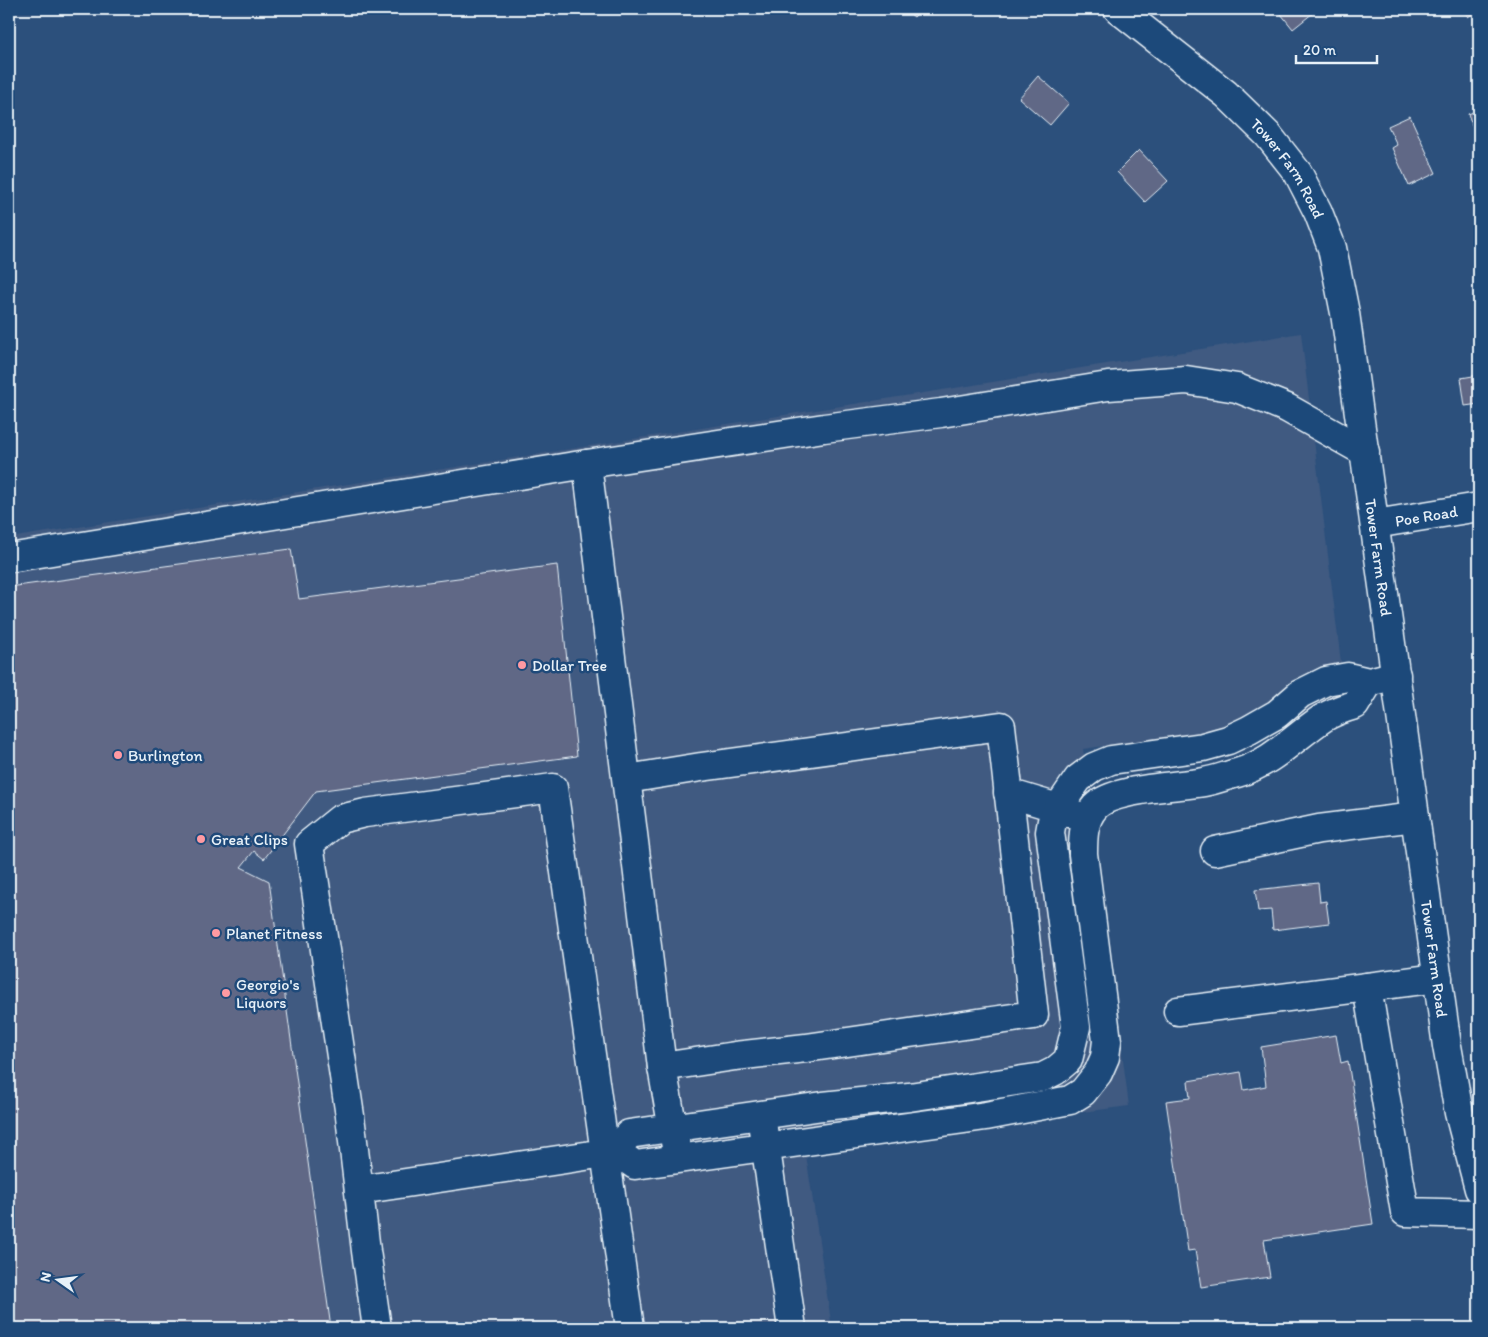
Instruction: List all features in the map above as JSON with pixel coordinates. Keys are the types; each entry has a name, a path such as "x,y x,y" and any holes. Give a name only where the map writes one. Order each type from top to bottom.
{"street":[{"name":"Tower Farm Road","path":"1120,9 1226,94 1268,135 1298,173 1318,212 1332,248 1346,313 1447,1046 1459,1113 1479,1189"},
{"path":"9,558 587,464 824,428 941,413 1108,386 1186,380 1237,388 1287,408 1365,452"},
{"path":"587,464 662,1067 678,1159"},
{"name":"Poe Road","path":"1375,524 1479,508"},
{"path":"359,1190 610,1152 629,1134 1043,1077 1055,1071 1068,1060 1076,1027 1050,832 1052,821 1058,808 1078,779 1094,767 1110,760 1203,747 1228,740 1277,714 1300,694 1326,681 1348,678 1369,682 1396,675"},
{"path":"610,1152 635,1165 986,1116 1070,1100 1084,1092 1098,1073 1105,1057 1107,1040 1083,854 1083,834 1087,820 1095,807 1126,792 1205,782 1241,772 1264,761 1324,718 1340,709 1355,705 1369,682"},
{"path":"627,779 1001,726 1034,1015 662,1067"},
{"path":"377,1328 349,1106 309,844 340,820 365,813 553,788 610,1152 630,1328"},
{"path":"1008,793 1058,808 1087,820"},
{"path":"1215,850 1297,835 1319,829 1415,817"},
{"path":"1178,1011 1438,978"},
{"path":"1367,987 1405,1212 1479,1214"},
{"path":"1068,1060 1092,1080"},
{"path":"760,1116 792,1328"}],"shaded area":[{"path":"1301,333 1347,712 1083,749 1129,1106 805,1148 832,1328 9,1328 9,538"}],"building":[{"path":"904,9 922,9 914,17"},
{"path":"1277,9 1318,9 1293,29"},
{"path":"1463,9 1479,9 1468,17"},
{"path":"1038,76 1069,103 1050,125 1019,98"},
{"path":"1479,110 1479,137 1477,138 1468,114"},
{"path":"1410,116 1436,173 1409,186 1392,148 1397,145 1388,126"},
{"path":"1139,150 1168,181 1145,202 1117,172"},
{"path":"1479,375 1479,404 1465,406 1461,378"},
{"path":"291,549 299,599 557,565 577,756 316,791 264,859 254,851 241,867 269,881 331,1328 9,1328 9,587"},
{"path":"1318,883 1320,902 1326,901 1329,923 1273,930 1271,910 1258,911 1255,890"},
{"path":"1336,1035 1341,1063 1348,1061 1373,1224 1264,1240 1270,1277 1201,1287 1195,1250 1188,1251 1166,1101 1190,1098 1188,1081 1241,1072 1244,1090 1266,1086 1261,1047"}],"place":[{"name":"Dollar Tree","path":"522,665"},
{"name":"Burlington","path":"118,755"},
{"name":"Great Clips","path":"201,839"},
{"name":"Planet Fitness","path":"216,933"},
{"name":"Georgio's Liquors","path":"226,993"}]}
